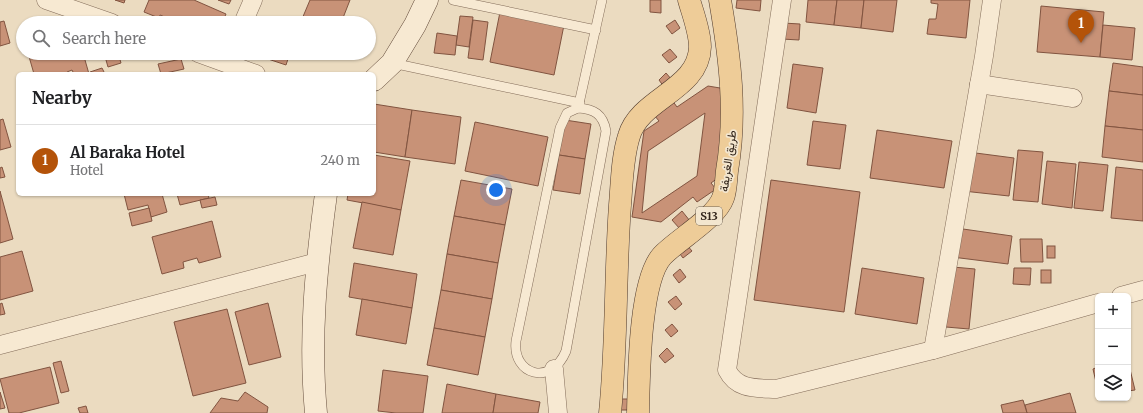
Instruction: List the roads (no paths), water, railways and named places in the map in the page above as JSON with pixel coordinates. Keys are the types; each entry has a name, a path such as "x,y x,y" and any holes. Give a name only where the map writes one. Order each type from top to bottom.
{"main road":[{"path":"610,413 617,292 618,237 626,144 631,127 642,113 678,86 692,70 698,59 700,46 689,0"},
{"name":"طريق الغريفة","path":"638,413 644,306 652,272 661,258 712,213 723,199 733,127 728,49 720,0"}],"street":[{"path":"46,0 92,16"},
{"path":"246,16 252,0"},
{"path":"376,78 392,63 415,26 427,0"},
{"path":"782,0 727,370 738,384 751,388 776,389 933,350 1095,303"},
{"path":"933,350 992,0"},
{"path":"233,60 253,72"},
{"path":"978,84 1073,98"},
{"path":"316,413 312,330 317,262 326,196"},
{"path":"0,345 317,262"},
{"path":"1131,293 1143,290"},
{"path":"554,369 558,413"}],"lane":[{"path":"453,0 596,30"},
{"path":"392,63 579,106 600,114 604,119 606,130 566,351 563,359 554,369 538,373 525,368 520,362 515,348 560,128 566,114 579,106 602,0"}],"place":[{"name":"Al Baraka Hotel","path":"1081,43"}]}
